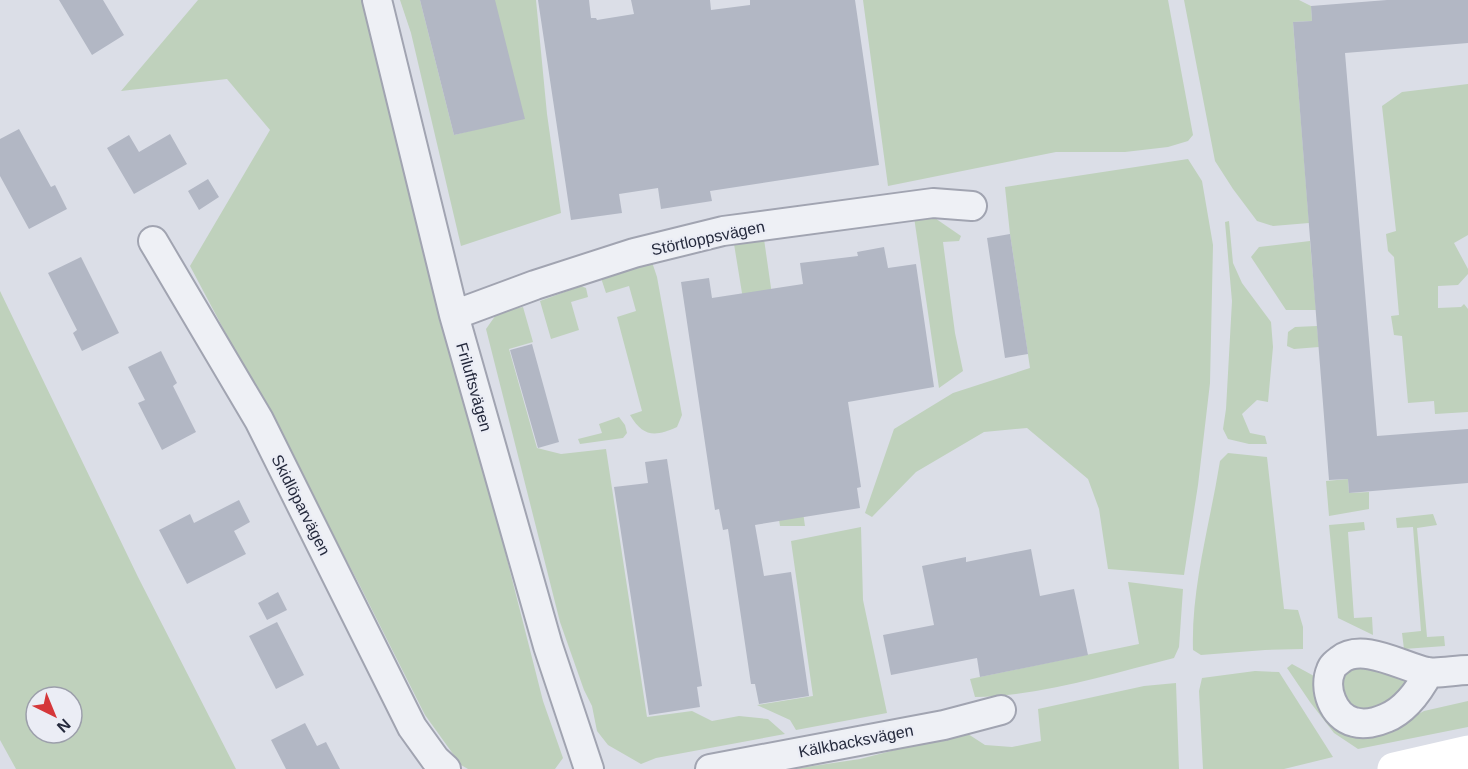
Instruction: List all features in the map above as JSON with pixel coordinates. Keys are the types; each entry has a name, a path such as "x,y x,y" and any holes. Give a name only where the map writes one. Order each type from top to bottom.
{"main road":[{"path":"1394,769 1468,752"}],"street":[{"name":"Friluftsvägen","path":"377,0 454,315 548,646 589,769"},
{"name":"Störtloppsvägen","path":"454,315 535,285 634,254 723,231 933,203 972,207"},
{"name":"Skidlöparvägen","path":"153,241 259,420 412,727 435,759 446,769"},
{"path":"1429,672 1468,669"},
{"name":"Kälkbacksvägen","path":"710,769 944,725 1001,710"}],"green space":[{"path":"198,0 365,0 543,701 563,758 555,769 468,769 461,765 425,715 358,582 190,266 270,130 227,79 121,91"},
{"path":"400,0 420,0 454,135 477,129 495,0 536,0 547,114 561,213 461,246 411,33"},
{"path":"863,0 1168,0 1193,135 1188,141 1168,147 1125,152 1056,152 888,186"},
{"path":"1184,0 1299,0 1311,6 1312,21 1293,22 1309,223 1273,226 1257,221 1215,161"},
{"path":"1468,84 1468,235 1454,243 1468,269 1468,274 1458,285 1438,286 1438,308 1461,307 1464,304 1468,309 1468,412 1435,414 1434,401 1408,403 1402,336 1394,335 1391,316 1399,315 1394,257 1388,251 1386,234 1396,231 1382,106 1402,92"},
{"path":"1188,159 1202,181 1213,245 1210,383 1184,575 1108,569 1099,509 1088,479 1027,428 984,432 916,472 872,517 865,513 894,429 953,393 1030,368 1005,187"},
{"path":"929,214 961,236 959,241 943,242 955,333 963,371 939,388 914,217"},
{"path":"1229,221 1233,263 1242,283 1271,322 1273,347 1268,402 1257,400 1242,414 1250,433 1265,436 1267,444 1249,444 1228,439 1223,429 1232,301 1225,222"},
{"path":"764,239 805,526 780,526 734,244"},
{"path":"1310,241 1316,310 1286,310 1251,257 1259,247"},
{"path":"652,262 657,277 682,415 677,427 656,433 640,428 630,415 642,411 617,317 636,311 629,286 606,293 601,278"},
{"path":"581,286 586,288 588,297 571,302 579,330 551,339 540,301"},
{"path":"0,291 138,577 236,769 16,769 0,740"},
{"path":"523,307 533,342 509,349 537,448 561,454 606,449 647,717 692,711 712,721 739,716 768,719 785,734 656,758 641,764 608,745 597,731 592,706 560,622 486,329 498,312"},
{"path":"1317,326 1319,347 1294,349 1287,346 1288,332 1295,327"},
{"path":"619,417 627,433 623,438 580,444 578,439 602,433 599,424"},
{"path":"1228,453 1267,457 1284,609 1298,610 1303,627 1303,649 1201,655 1193,650 1195,603 1202,556 1220,461"},
{"path":"1348,479 1349,493 1369,492 1369,509 1329,516 1326,481"},
{"path":"1433,514 1437,525 1417,528 1427,637 1444,636 1445,646 1404,649 1402,633 1421,631 1413,527 1397,528 1396,518"},
{"path":"1364,522 1365,530 1348,532 1354,618 1372,617 1373,635 1338,618 1329,525"},
{"path":"861,527 863,600 887,713 796,730 790,720 757,705 813,696 791,541"},
{"path":"1128,582 1183,589 1179,647 1174,658 1025,693 975,697 970,679 1139,644"},
{"path":"1364,661 1405,680 1407,687 1376,709 1362,712 1353,710 1344,702 1340,676"},
{"path":"1292,664 1314,676 1322,700 1394,727 1424,711 1468,701 1468,727 1358,749 1334,733 1287,668"},
{"path":"1255,671 1279,672 1333,757 1284,769 1203,769 1199,691 1202,678"},
{"path":"1176,683 1179,769 793,769 860,759 965,732 985,745 1012,747 1041,741 1038,709 1144,686"}],"building":[{"path":"59,0 103,0 124,35 92,55"},
{"path":"420,0 495,0 525,119 454,135"},
{"path":"538,0 589,0 591,18 597,20 634,14 631,0 710,0 711,10 750,5 750,0 855,0 879,165 710,191 712,201 661,209 658,188 619,194 622,213 571,220"},
{"path":"1387,0 1468,0 1468,43 1345,53 1377,436 1468,429 1468,483 1349,493 1348,479 1329,480 1293,22 1312,21 1311,6"},
{"path":"19,129 51,187 55,185 67,209 29,229 0,176 0,139"},
{"path":"170,134 187,164 134,194 107,148 129,135 139,152"},
{"path":"208,179 219,197 199,210 188,191"},
{"path":"1010,234 1028,354 1005,358 987,238"},
{"path":"884,247 888,268 916,264 934,387 848,402 861,487 857,488 860,508 755,525 764,576 791,572 809,696 759,704 755,684 751,684 728,529 723,530 719,509 715,510 681,282 709,278 712,298 803,284 800,263 858,256 857,252"},
{"path":"81,257 119,333 82,351 73,333 77,330 48,273"},
{"path":"532,344 559,442 538,448 510,350"},
{"path":"161,351 177,383 173,386 196,432 162,450 138,403 145,400 128,367"},
{"path":"667,459 702,686 697,687 700,707 649,715 614,487 648,483 645,462"},
{"path":"239,500 250,522 234,531 246,554 187,584 159,530 190,514 194,523"},
{"path":"1031,549 1040,596 1074,589 1088,655 980,677 977,658 891,675 883,635 934,625 922,566 966,557 966,562"},
{"path":"278,592 287,610 267,620 258,603"},
{"path":"277,622 304,675 276,689 249,636"},
{"path":"305,723 317,746 326,742 340,769 286,769 271,740"}]}
